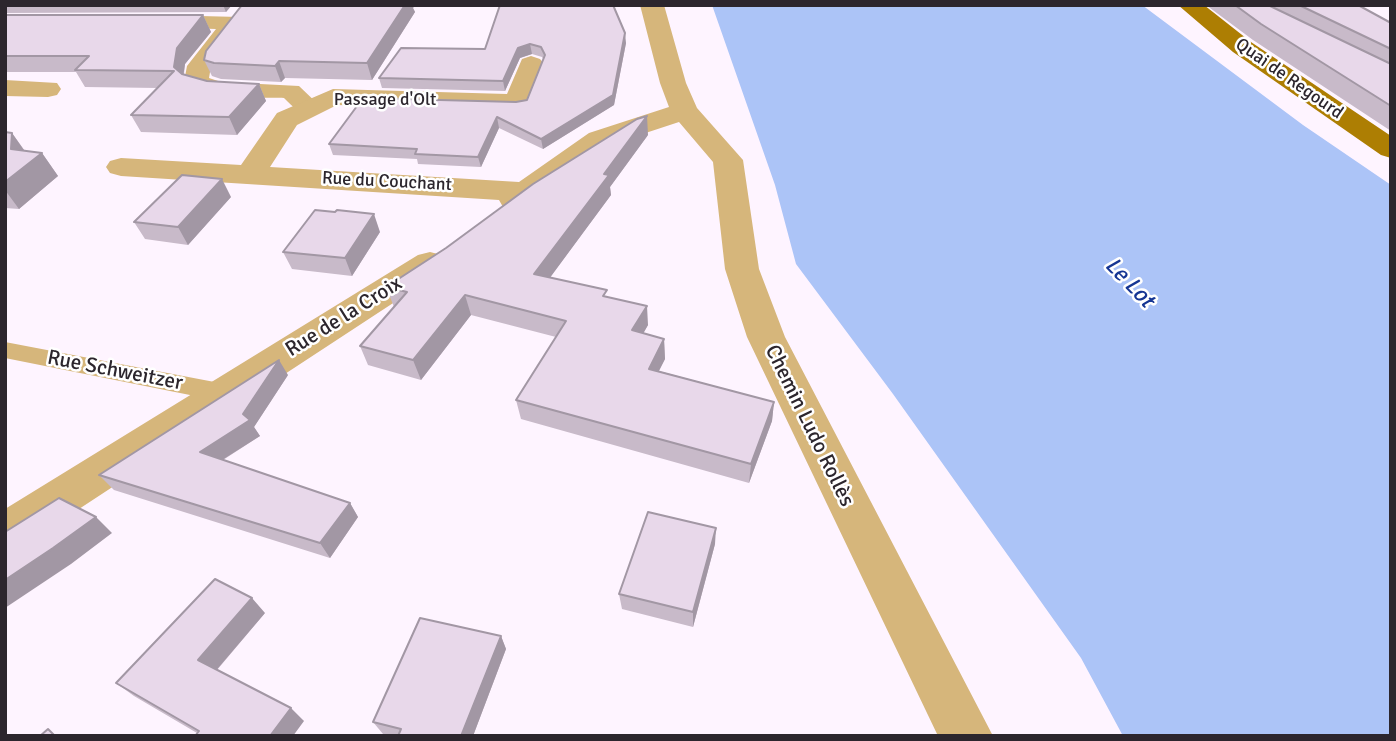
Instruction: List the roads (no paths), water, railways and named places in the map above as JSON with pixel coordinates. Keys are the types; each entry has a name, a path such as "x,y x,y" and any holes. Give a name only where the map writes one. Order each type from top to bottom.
{"main road":[{"name":"Quai de Regourd","path":"1189,5 1242,47 1391,149"}],"street":[{"path":"652,5 673,83 684,111"},
{"path":"139,21 239,14"},
{"name":"Passage d'Olt","path":"239,14 198,66 196,82 219,89 290,91 309,108 333,97 518,102 531,64"},
{"path":"5,88 48,89"},
{"path":"250,174 287,119 309,108"},
{"name":"Rue de la Croix","path":"5,533 471,233 599,139 684,111"},
{"name":"Chemin Ludo Rollès","path":"684,111 728,160 743,269 766,337 850,511 966,736"},
{"name":"Rue du Couchant","path":"121,167 525,192"}],"lane":[{"name":"Rue Schweitzer","path":"5,350 225,393"}],"water":[{"name":"Le Lot","path":"712,5 1142,5 1303,125 1391,185 1391,736 1123,736 1081,658 893,394 796,264 775,185"}]}
